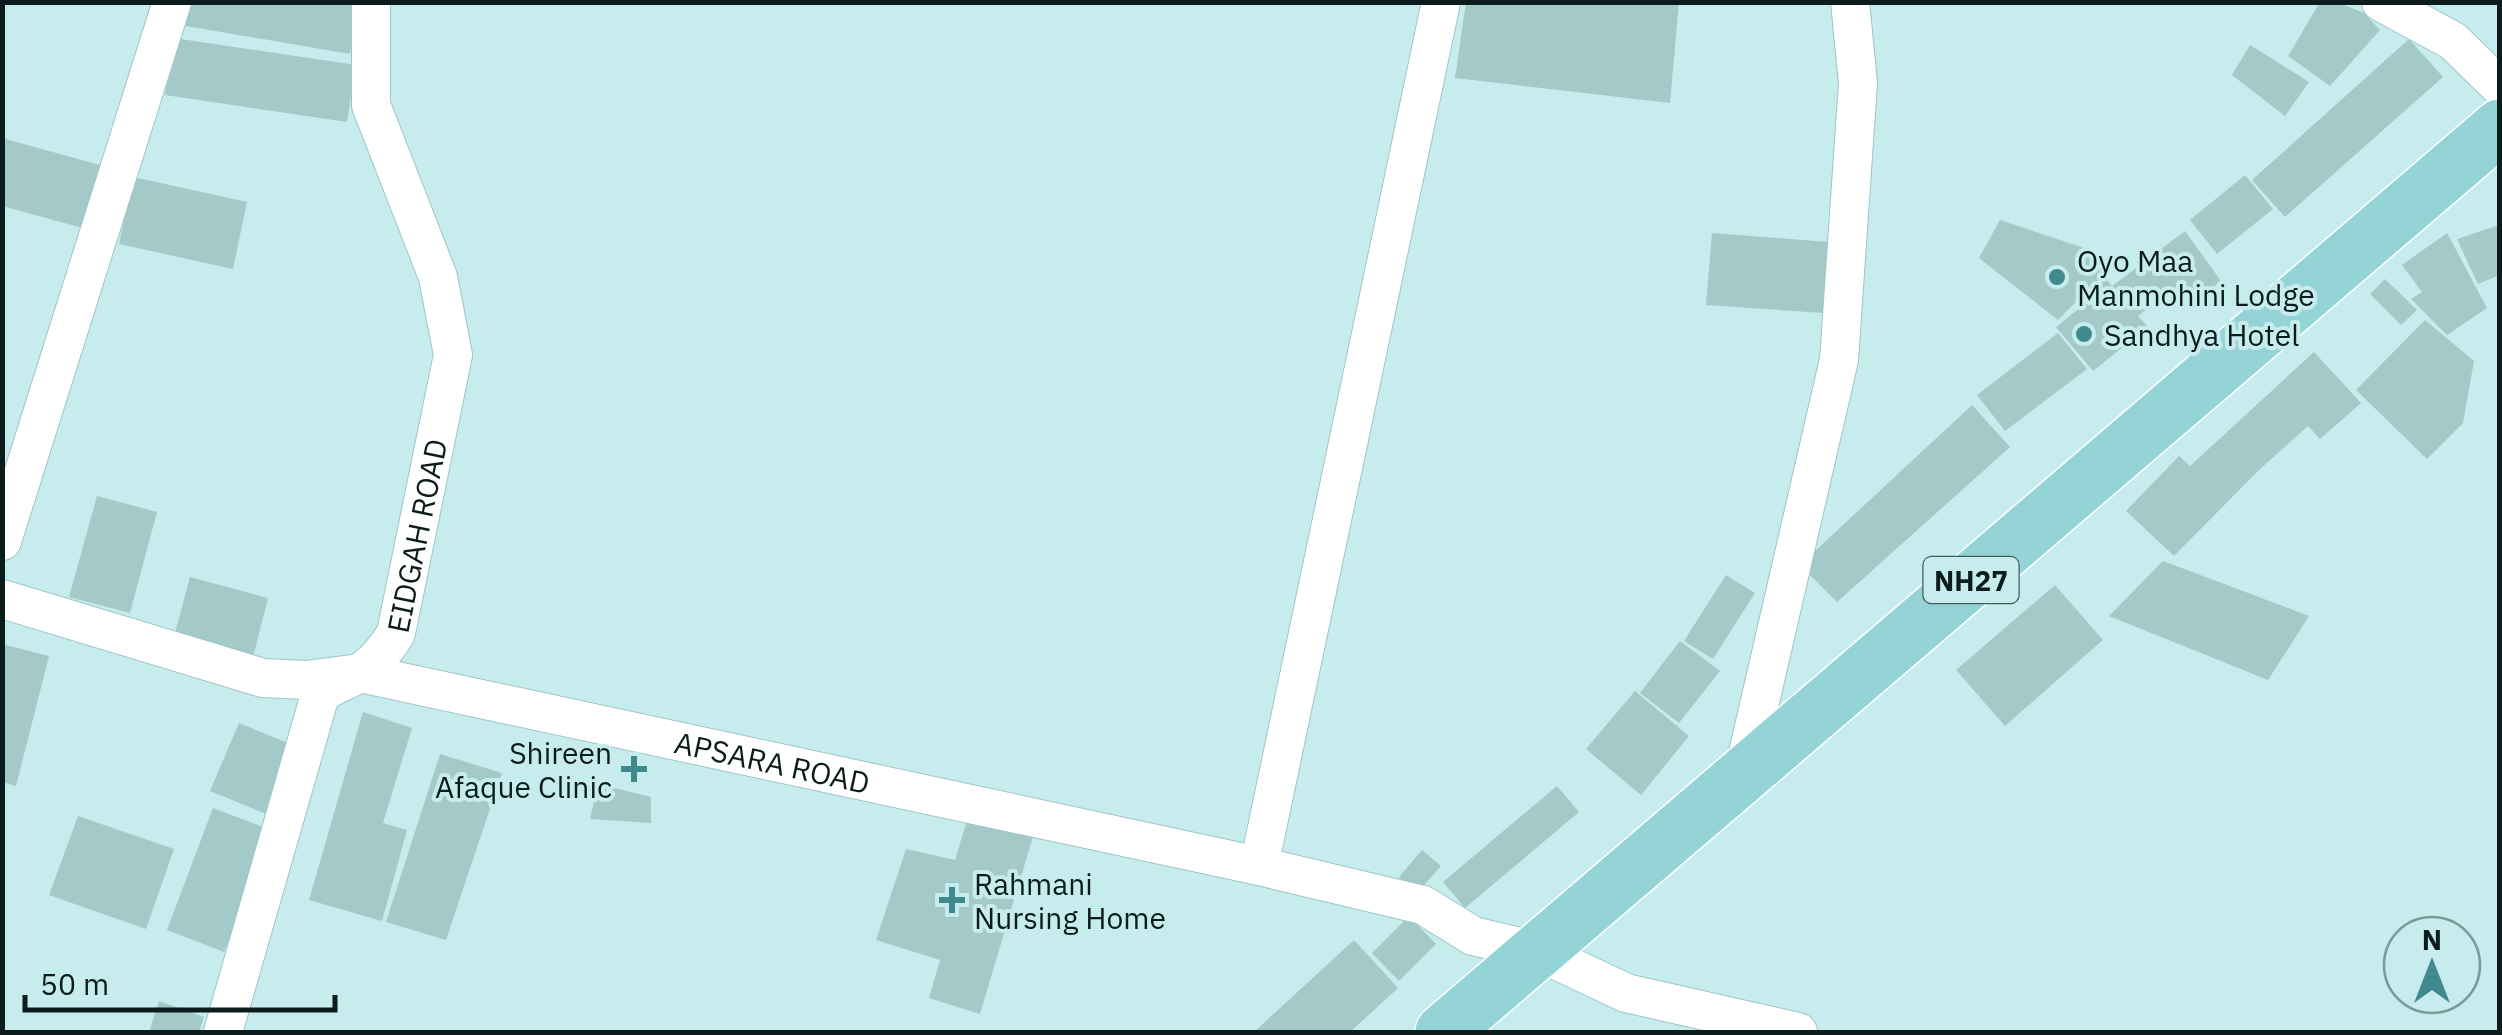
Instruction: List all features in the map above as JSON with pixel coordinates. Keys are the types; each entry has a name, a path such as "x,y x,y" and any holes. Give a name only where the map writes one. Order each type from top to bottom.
{"main road":[{"name":"NH27","path":"1443,1032 2500,128"}],"street":[{"path":"2,541 172,2"},
{"name":"EIDGAH ROAD","path":"223,1032 320,696 360,673 396,633 454,354 438,276 372,105 372,2"},
{"path":"1259,866 1441,2"},
{"path":"1743,775 1839,360 1858,83 1850,2"},
{"path":"2380,2 2453,41 2500,88"},
{"name":"APSARA ROAD","path":"2,599 264,678 306,680 360,673 1424,905 1473,936 1537,951 1626,993 1798,1032"}],"building":[{"path":"184,2 358,2 350,54 180,25"},
{"path":"1466,2 1679,2 1670,103 1455,78"},
{"path":"2320,2 2337,2 2364,13 2380,30 2330,86 2288,56"},
{"path":"174,38 356,65 347,122 165,95"},
{"path":"2409,39 2443,77 2285,217 2252,180"},
{"path":"2250,45 2309,82 2285,116 2232,75"},
{"path":"2,138 107,167 90,230 2,206"},
{"path":"2245,175 2273,209 2217,254 2190,220"},
{"path":"133,177 247,202 233,269 119,244"},
{"path":"2000,220 2099,253 2111,267 2103,276 2112,286 2185,231 2221,281 2195,301 2183,282 2138,316 2148,327 2093,371 2056,327 2082,306 2077,301 2058,320 1979,258"},
{"path":"2499,225 2500,275 2478,284 2457,239"},
{"path":"1712,233 1828,242 1823,313 1706,305"},
{"path":"2447,233 2487,308 2447,335 2411,299 2422,292 2402,265"},
{"path":"2385,279 2417,310 2401,325 2370,294"},
{"path":"2425,320 2474,361 2463,423 2427,459 2356,390"},
{"path":"2058,333 2087,369 2005,431 1977,395"},
{"path":"2314,352 2361,403 2320,439 2308,426 2174,556 2126,511 2179,456 2190,466"},
{"path":"1972,405 2010,447 1837,602 1800,565"},
{"path":"97,496 157,512 130,613 69,597"},
{"path":"2163,561 2309,616 2268,680 2109,616"},
{"path":"1726,575 1755,593 1713,659 1684,641"},
{"path":"190,577 268,598 251,665 172,644"},
{"path":"2055,585 2103,640 2005,726 1956,670"},
{"path":"1680,641 1720,671 1679,723 1640,693"},
{"path":"2,644 49,656 16,786 2,782"},
{"path":"1635,691 1689,736 1641,795 1586,749"},
{"path":"363,712 412,728 383,823 407,830 382,921 309,900"},
{"path":"239,723 300,748 271,816 210,791"},
{"path":"440,754 502,773 446,940 386,922"},
{"path":"598,784 651,797 651,823 590,819"},
{"path":"1557,786 1579,812 1465,908 1443,882"},
{"path":"213,808 271,830 224,952 167,930"},
{"name":"Rahmani Nursing Home","path":"970,810 1035,830 980,1014 929,998 940,960 876,940 906,849 955,860"},
{"path":"78,816 174,849 146,929 49,895"},
{"path":"1422,850 1441,866 1418,892 1399,877"},
{"path":"1409,916 1436,944 1399,981 1372,953"},
{"path":"1354,940 1398,988 1350,1032 1254,1032"},
{"path":"159,1001 204,1017 199,1032 149,1032"}],"place":[{"name":"Oyo Maa Manmohini Lodge","path":"2057,277"},
{"name":"Sandhya Hotel","path":"2084,334"},
{"name":"Shireen Afaque Clinic","path":"634,769"},
{"name":"Rahmani Nursing Home","path":"952,900"}]}
